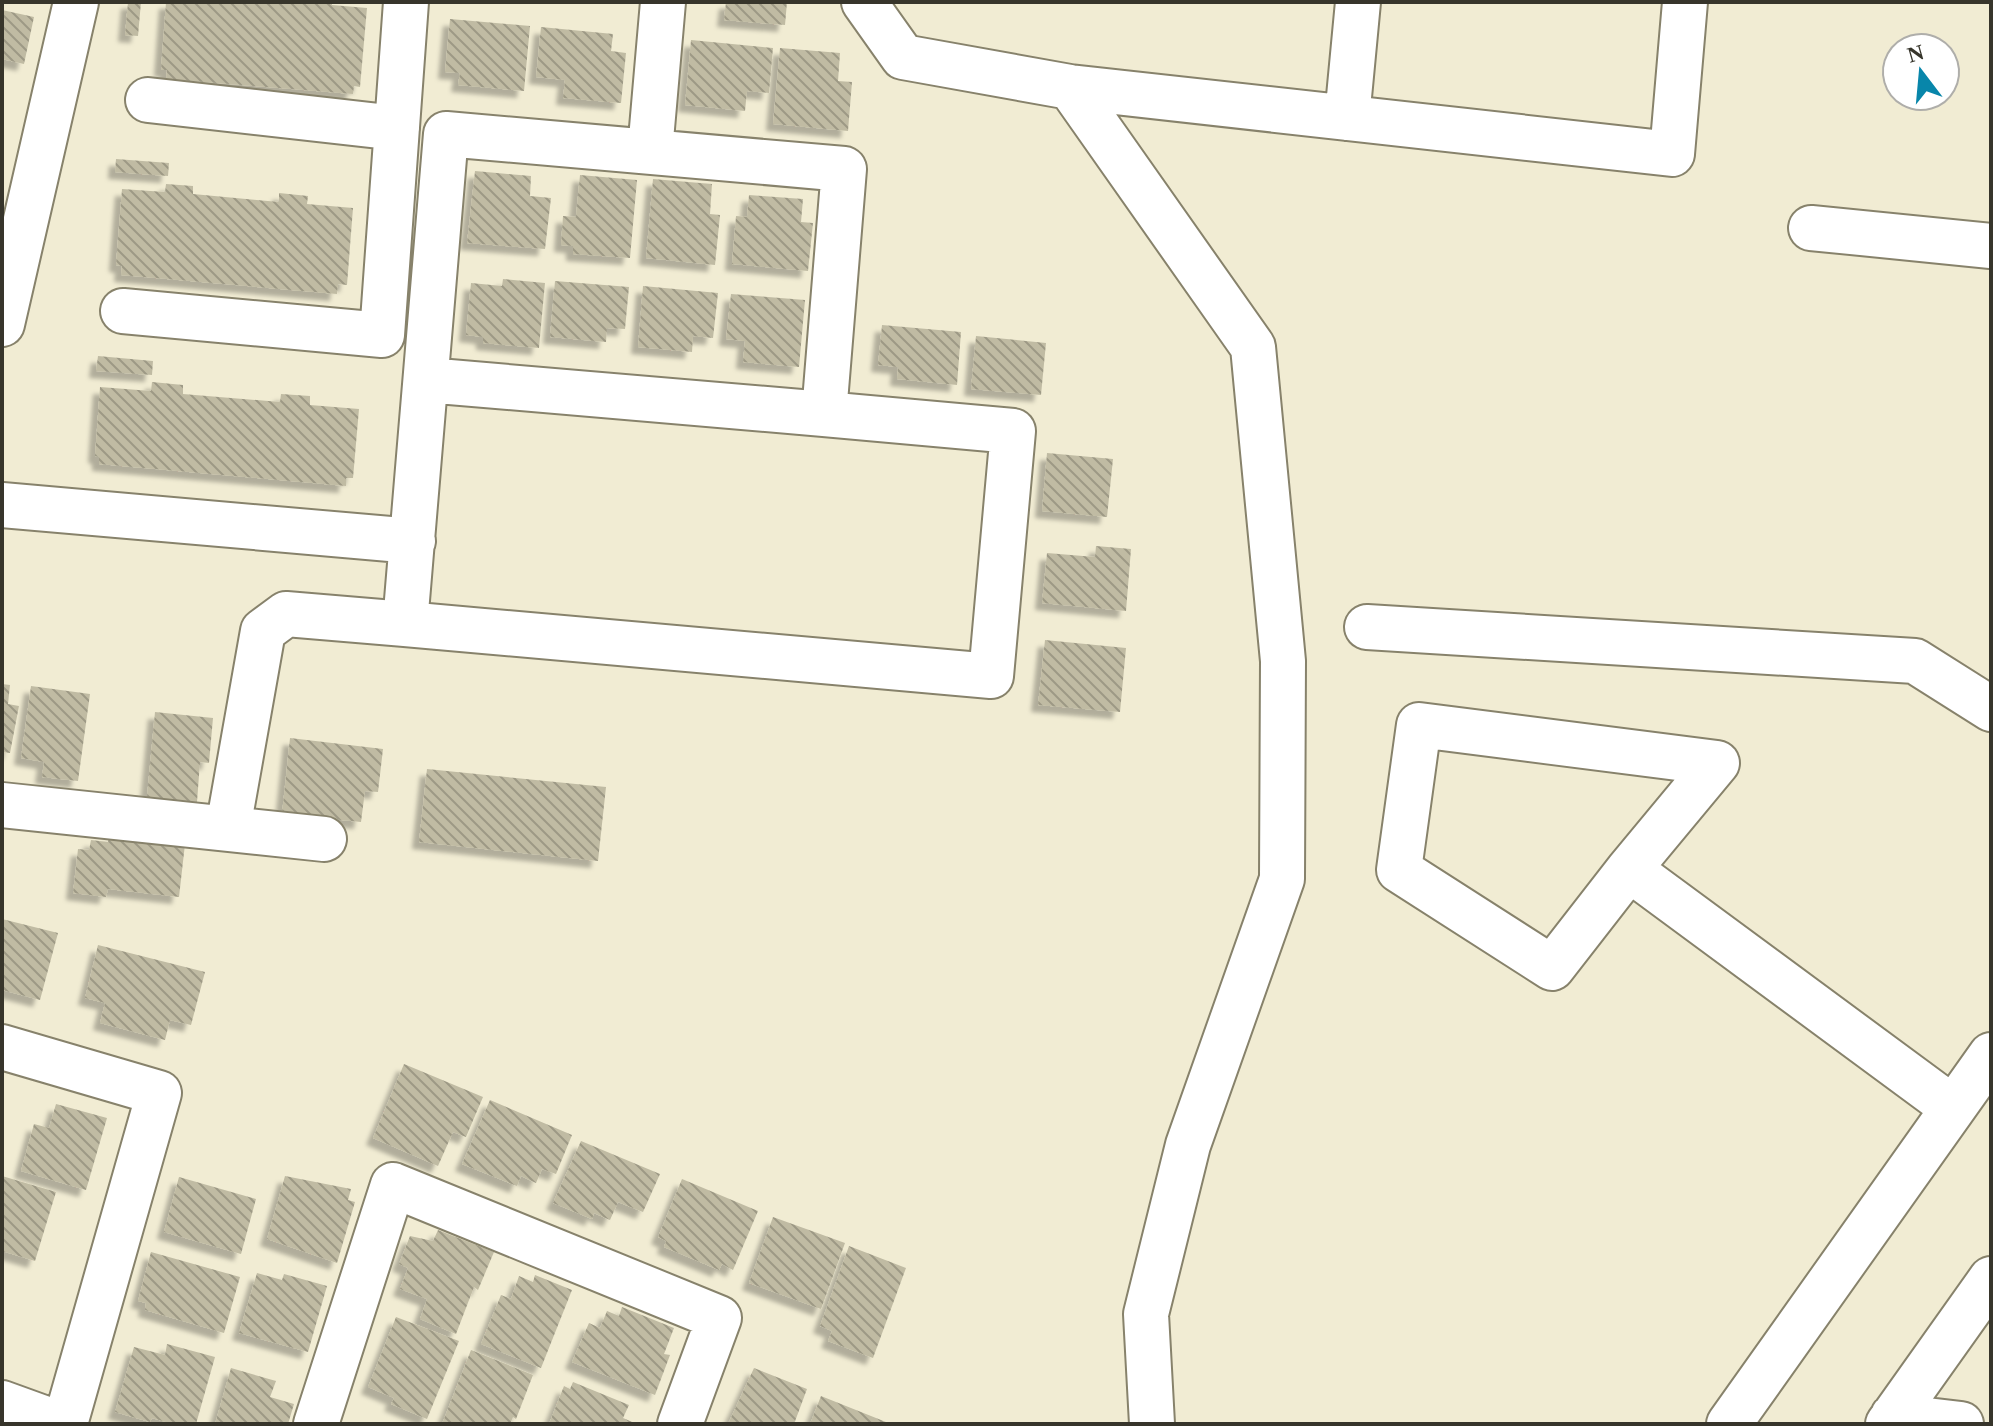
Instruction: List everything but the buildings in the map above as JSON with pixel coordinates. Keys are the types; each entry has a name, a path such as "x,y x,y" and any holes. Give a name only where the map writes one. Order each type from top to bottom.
{"street":[{"path":"2,324 76,2"},
{"path":"123,311 382,335 406,2"},
{"path":"650,151 663,2"},
{"path":"864,2 903,57 1070,87 1672,154 1685,2"},
{"path":"1347,118 1358,2"},
{"path":"1070,87 1253,347 1283,661 1282,879 1188,1145 1146,1314 1152,1424"},
{"path":"148,100 397,128"},
{"path":"405,624 446,134 844,169 824,414"},
{"path":"1811,228 1991,246"},
{"path":"228,828 263,631 286,614 991,676 1013,431 426,380"},
{"path":"2,505 413,541"},
{"path":"1367,627 1915,661 1991,709"},
{"path":"1419,725 1717,763 1629,869 1552,968 1399,870 1419,725"},
{"path":"2,805 324,839"},
{"path":"1629,869 1953,1108"},
{"path":"2,1047 159,1093 57,1423 2,1403"},
{"path":"1729,1424 1991,1055"},
{"path":"316,1424 393,1185 719,1318 680,1424"},
{"path":"1890,1420 1991,1279"},
{"path":"1890,1420 1961,1424"}]}
